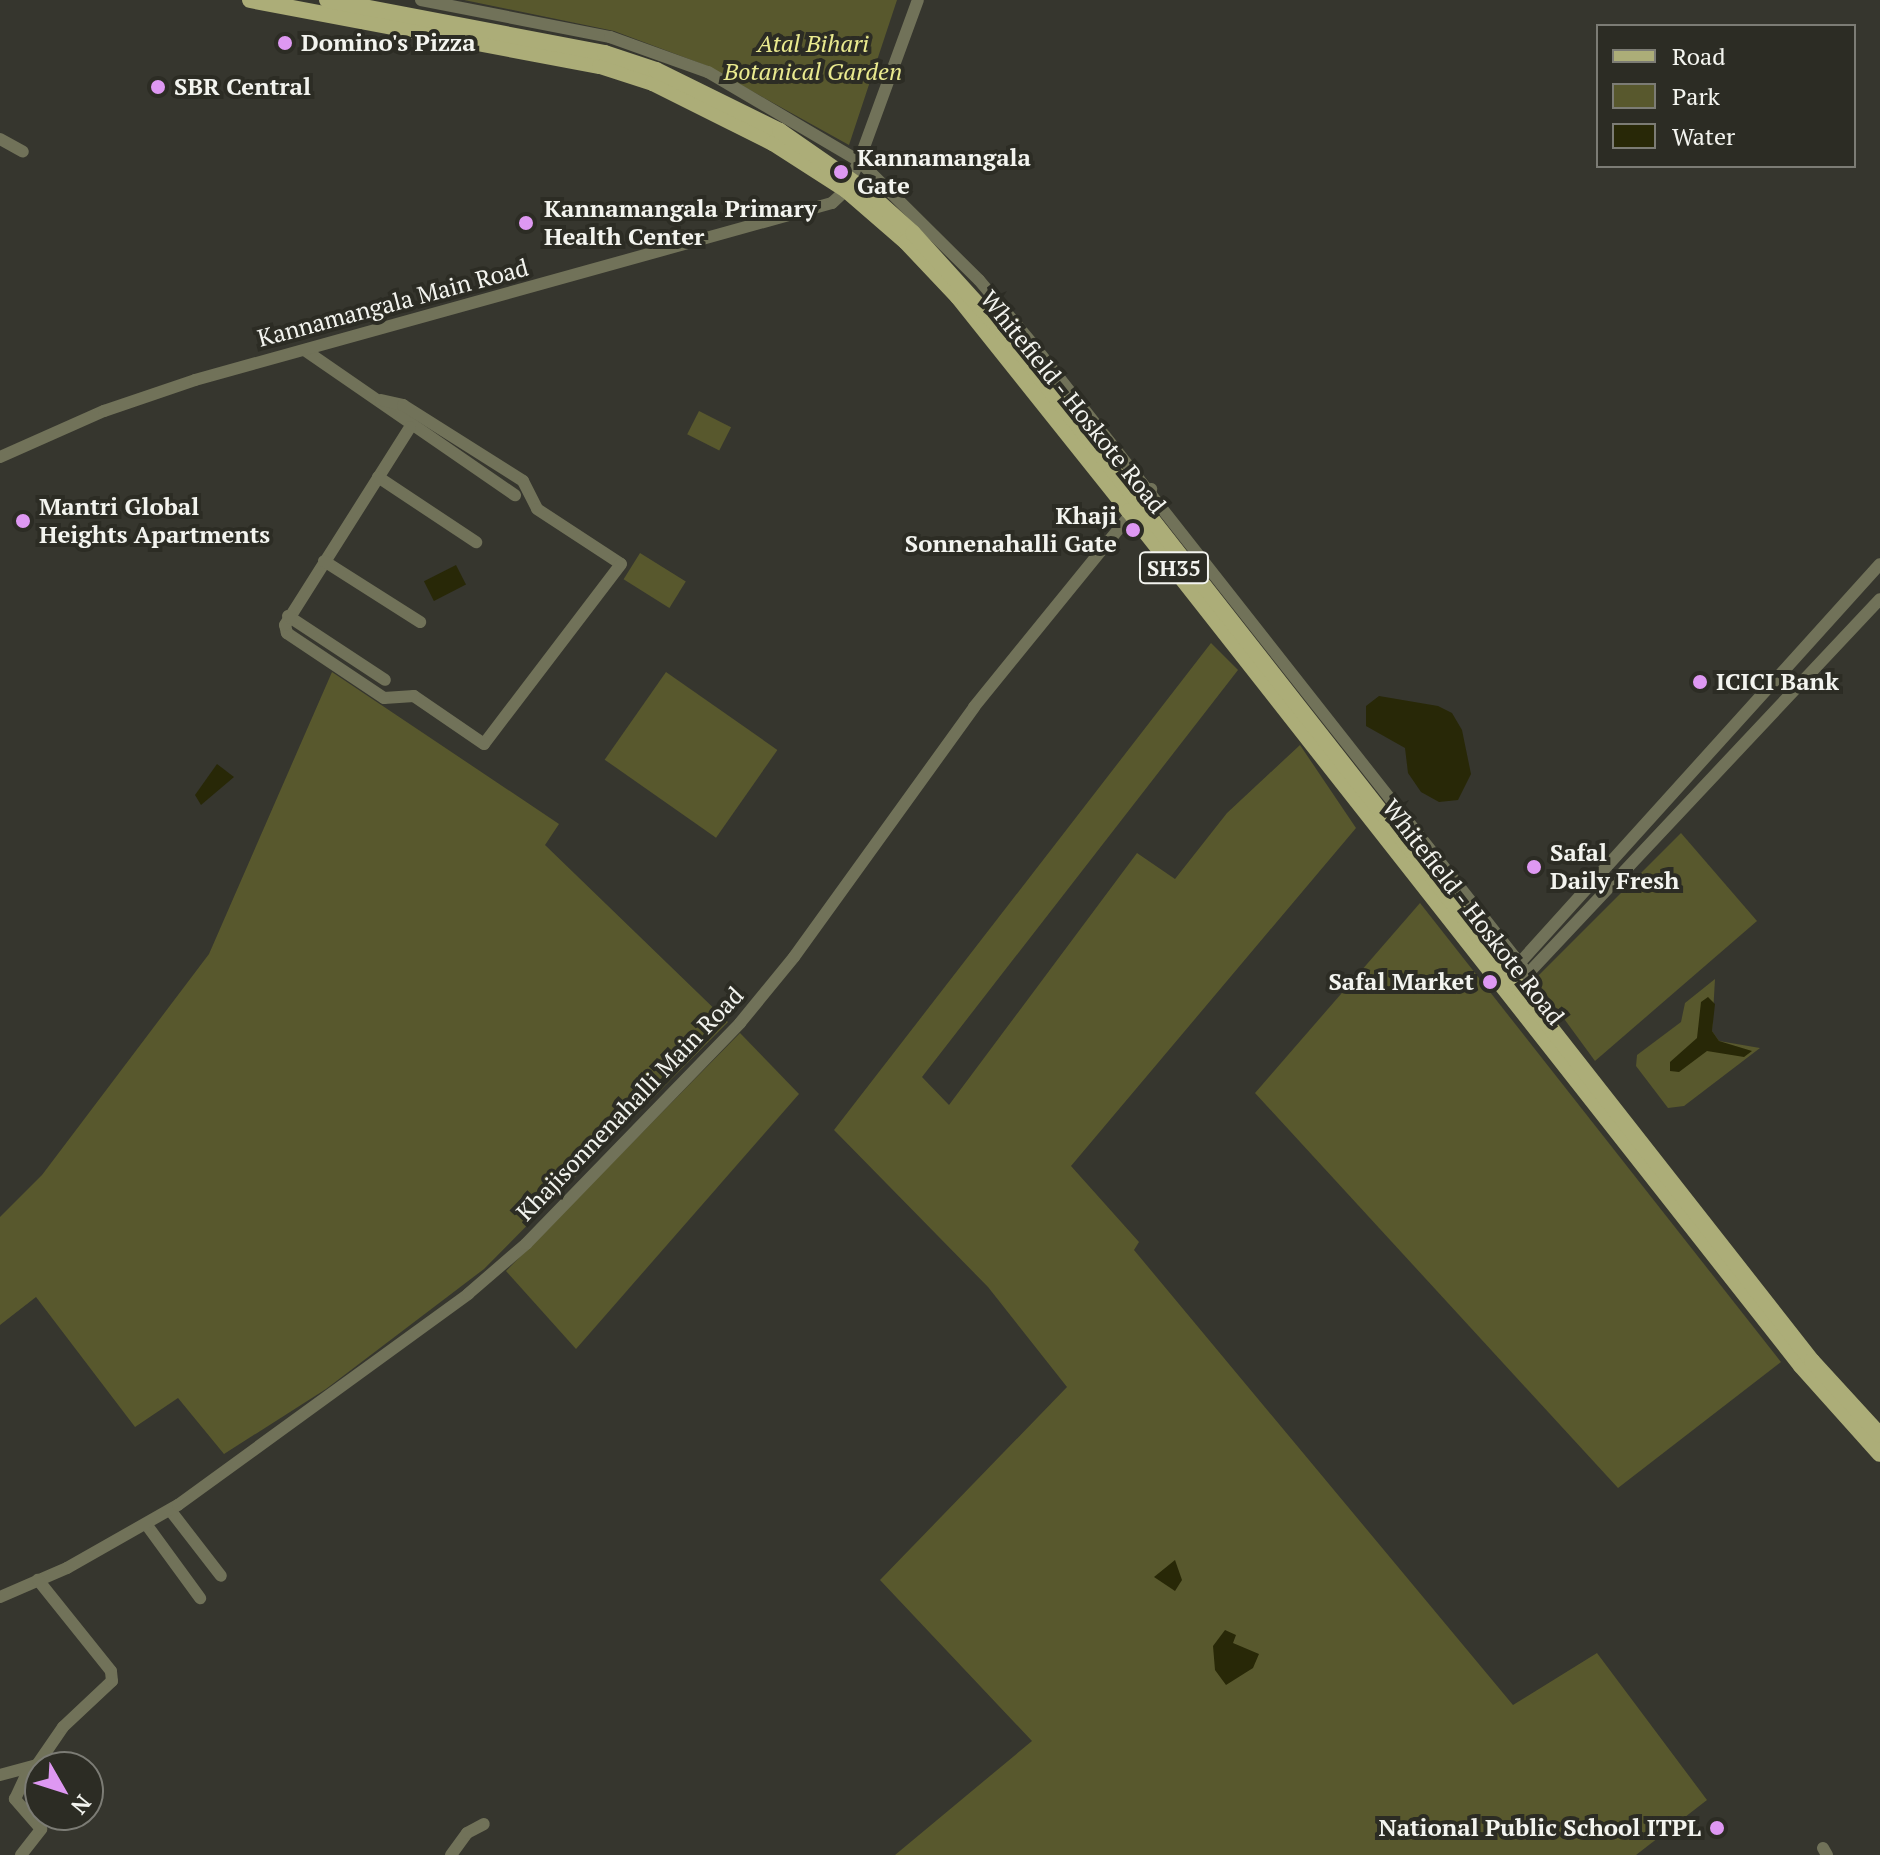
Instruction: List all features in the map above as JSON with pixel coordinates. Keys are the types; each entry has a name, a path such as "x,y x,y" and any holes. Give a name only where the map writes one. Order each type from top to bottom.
{"main road":[{"name":"Whitefield - Hoskote Road","path":"250,0 600,66 736,121 848,185"},
{"name":"Whitefield - Hoskote Road","path":"327,0 605,53 656,70 742,108 848,185 958,297 1134,506 1514,978 1812,1361 1880,1435"},
{"name":"Whitefield - Hoskote Road","path":"1514,978 1740,1290 1880,1454"}],"street":[{"path":"421,0 610,37 708,72 859,161 979,280 1151,489 1514,978"},
{"path":"848,185 918,0"},
{"path":"0,139 23,152"},
{"name":"Kannamangala Main Road","path":"0,457 104,411 306,351 800,214 832,203 848,185"},
{"path":"306,351 381,400 410,427 515,495"},
{"path":"381,400 403,405 523,481 537,509 621,564 484,744 414,696 384,698 287,633 288,616 410,427"},
{"path":"378,477 476,542"},
{"name":"Khajisonnenahalli Main Road","path":"0,1597 170,1510 468,1294 526,1244 656,1112 794,957 974,707 1134,506 1151,489"},
{"path":"324,561 420,622"},
{"path":"1514,978 1576,901 1880,564"},
{"path":"1514,978 1587,911 1880,599"},
{"path":"288,616 385,680"},
{"path":"1576,901 1587,911"},
{"path":"170,1510 221,1576"},
{"path":"146,1524 200,1598"},
{"path":"38,1580 113,1676 45,1751"},
{"path":"0,1775 24,1770"},
{"path":"24,1780 15,1799 24,1809"},
{"path":"451,1855 467,1833 484,1824"},
{"path":"21,1855 39,1831"}],"green space":[{"name":"Atal Bihari Botanical Garden","path":"464,0 897,0 849,145 705,65 614,31"},
{"path":"699,411 731,427 719,451 687,434"},
{"path":"640,553 686,582 669,608 624,579"},
{"path":"1211,643 1238,670 922,1077 949,1105 1137,853 1175,879 1227,813 1300,745 1356,828 1071,1166 1139,1242 1134,1250 1513,1705 1597,1653 1707,1800 1636,1855 895,1855 1032,1741 880,1580 1067,1387 988,1287 834,1130"},
{"path":"332,672 559,824 545,845 728,1022 484,1269 326,1389 224,1454 178,1398 135,1427 36,1297 0,1325 0,1217 42,1175 209,954"},
{"path":"666,672 777,750 716,838 605,760"},
{"path":"1681,833 1757,921 1595,1061 1535,979"},
{"path":"1420,903 1781,1362 1618,1488 1255,1093"},
{"path":"1715,979 1712,1031 1719,1041 1760,1048 1684,1106 1668,1108 1636,1066 1637,1055 1681,1022 1685,1003"},
{"path":"740,1033 799,1094 576,1349 506,1271"}],"water":[{"path":"456,565 466,585 434,601 424,581"},
{"path":"1379,696 1438,706 1452,713 1462,730 1471,774 1458,800 1439,802 1421,792 1408,773 1405,748 1366,726 1366,706"},
{"path":"217,764 234,777 201,805 195,795"},
{"path":"1708,997 1715,1004 1712,1031 1719,1041 1752,1051 1744,1057 1707,1051 1679,1072 1670,1071 1670,1062 1697,1038 1701,1002"},
{"path":"1175,1560 1182,1580 1175,1591 1154,1577"},
{"path":"1225,1630 1236,1635 1233,1643 1259,1654 1253,1668 1226,1685 1215,1670 1213,1646"}],"place":[{"name":"Domino's Pizza","path":"285,43"},
{"name":"SBR Central","path":"158,87"},
{"name":"Kannamangala Gate","path":"841,172"},
{"name":"Kannamangala Primary Health Center","path":"526,223"},
{"name":"Mantri Global Heights Apartments","path":"23,521"},
{"name":"Khaji Sonnenahalli Gate","path":"1133,530"},
{"name":"ICICI Bank","path":"1700,682"},
{"name":"Safal Daily Fresh","path":"1534,867"},
{"name":"Safal Market","path":"1490,982"},
{"name":"National Public School ITPL","path":"1717,1828"}]}
